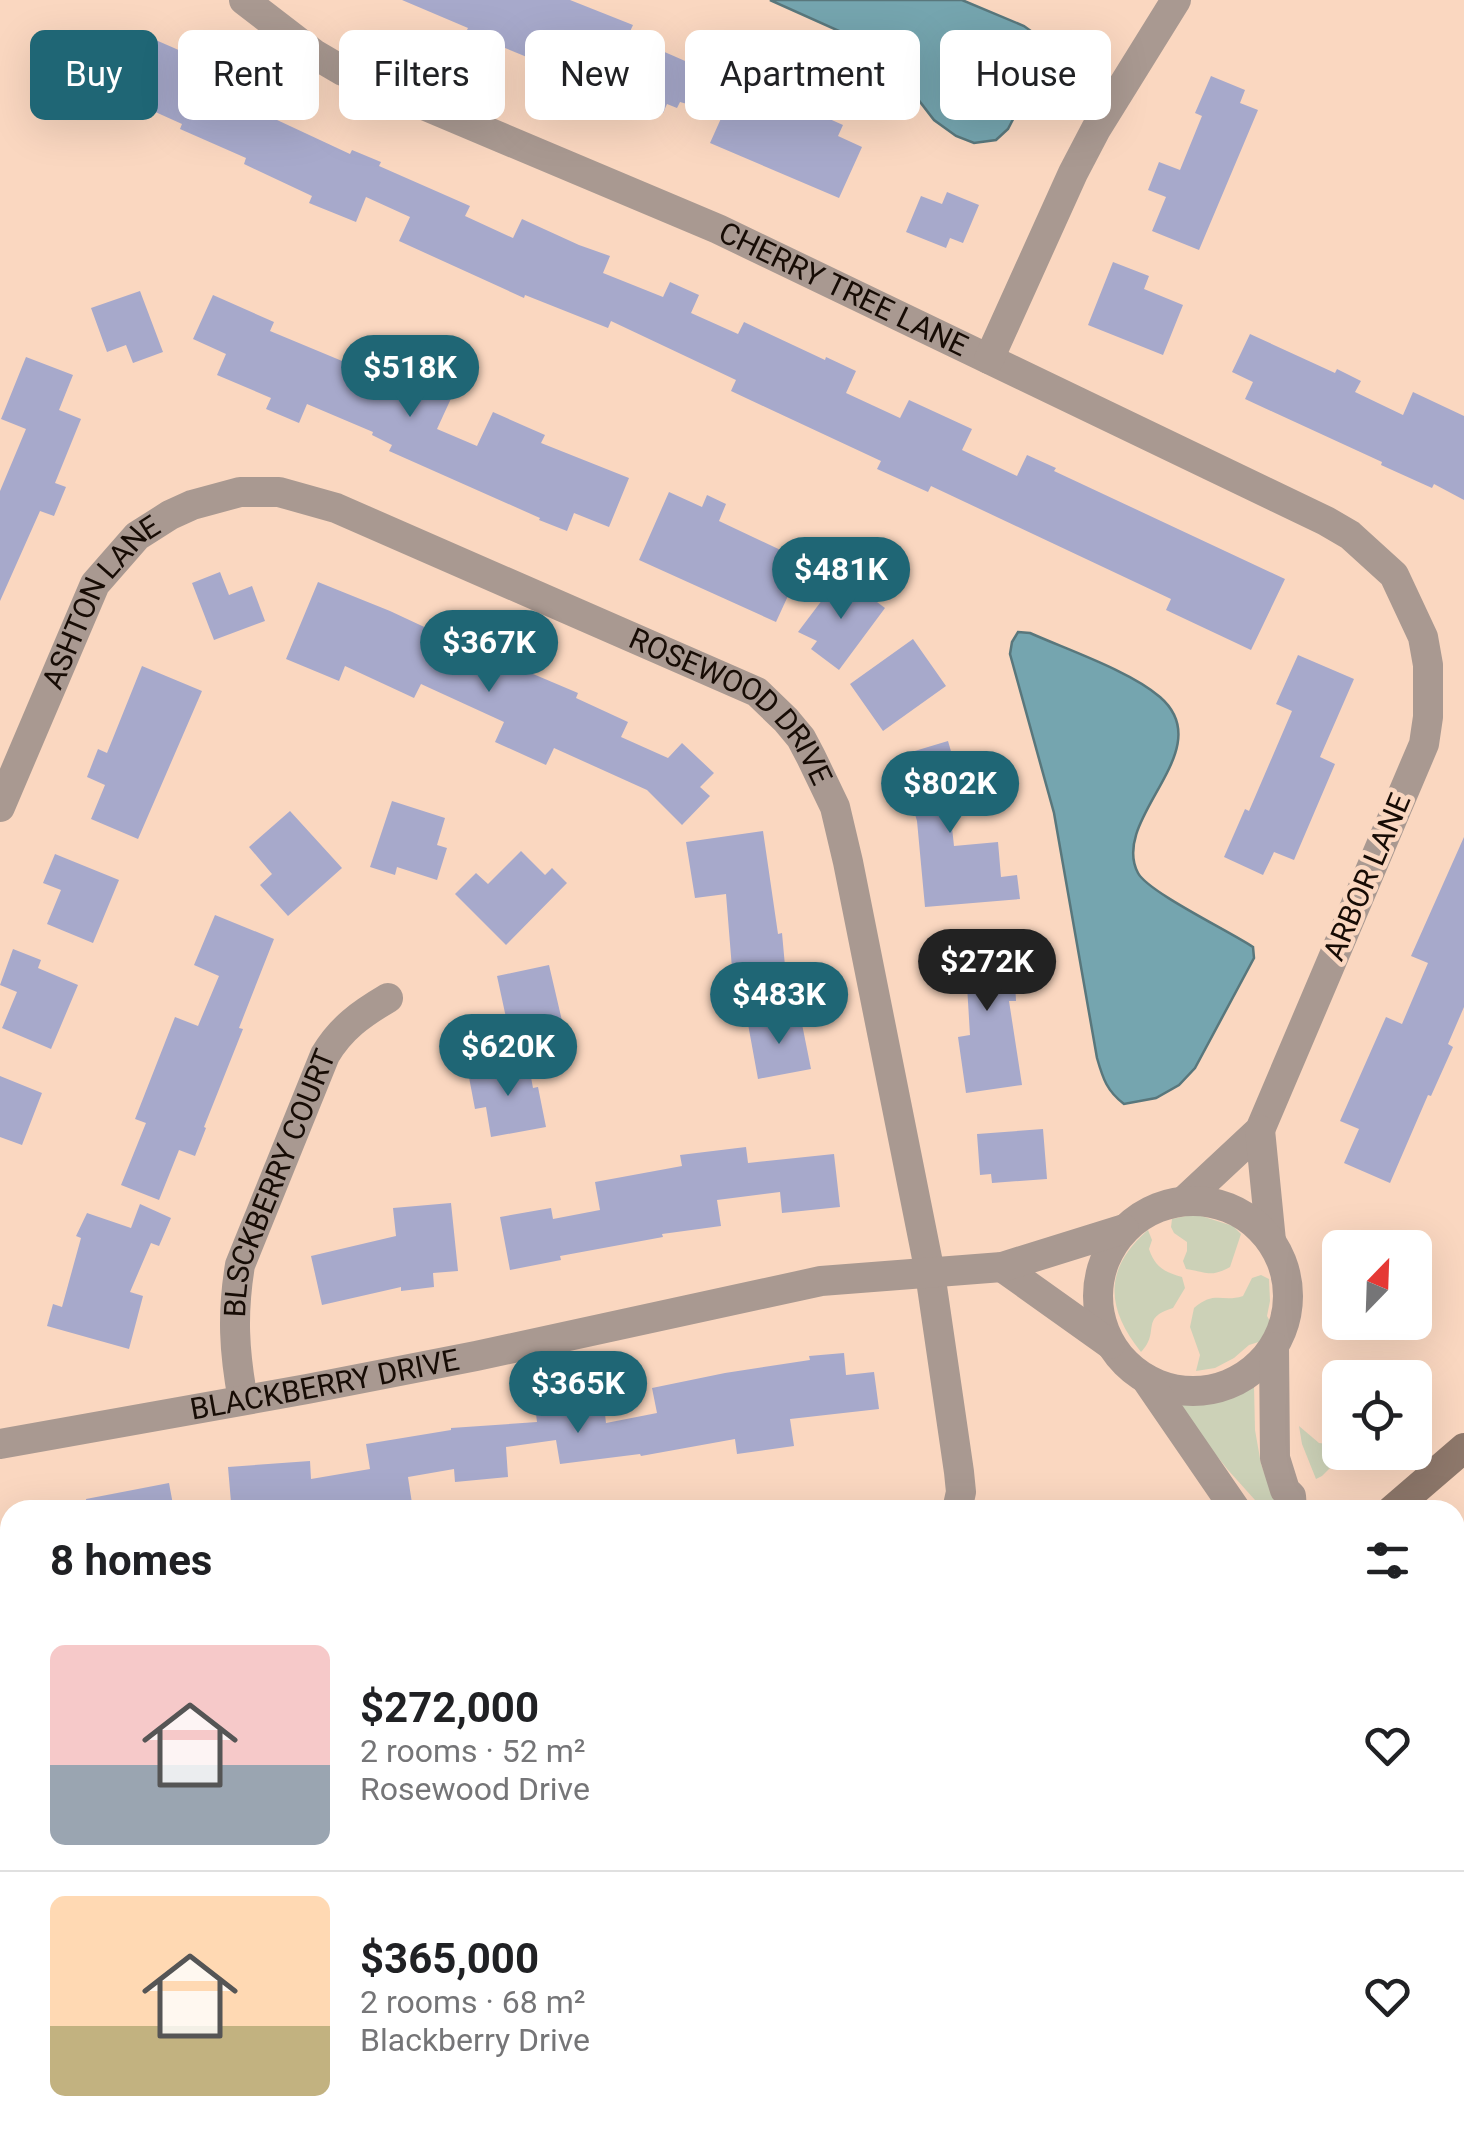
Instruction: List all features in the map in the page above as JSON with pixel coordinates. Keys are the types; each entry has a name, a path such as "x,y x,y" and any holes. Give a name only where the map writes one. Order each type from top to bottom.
{"main road":[{"path":"1404,1500 1464,1448"}],"street":[{"name":"CHERRY TREE LANE","path":"244,0 314,54 343,71 718,228 1326,521 1350,535 1394,576 1414,617"},
{"path":"989,359 1073,173 1176,0"},
{"name":"ASHTON LANE","path":"0,807 95,584 113,561 137,536 192,505 240,492 279,492"},
{"name":"ROSEWOOD DRIVE","path":"279,492 336,508 757,692 786,720 806,748 835,807 848,862 930,1272 960,1472 959,1500"},
{"name":"ARBOR LANE","path":"1185,1200 1260,1130 1424,744 1428,664 1414,617"},
{"name":"BLSCKBERRY COURT","path":"243,1400 234,1354 240,1265 325,1056 336,1037 356,1018 388,998"},
{"name":"ARBOR LANE","path":"1260,1130 1271,1241"},
{"path":"1002,1267 1110,1344 1126,1364 1146,1378 1173,1389 1202,1391 1230,1384 1254,1369 1274,1347 1285,1322 1288,1294 1284,1266 1271,1241 1248,1218 1218,1203 1185,1200"},
{"name":"BLACKBERRY DRIVE","path":"0,1444 476,1356 821,1280 1002,1267 1124,1229 1162,1205 1185,1200"},
{"path":"1110,1344 1099,1316 1097,1286 1106,1255 1124,1229"},
{"path":"1274,1347 1275,1458 1291,1500"},
{"path":"1146,1378 1229,1500"}],"green space":[{"path":"1195,1214 1233,1226 1241,1234 1230,1267 1213,1273 1186,1269 1183,1261 1187,1242 1174,1233 1172,1219"},
{"path":"1148,1230 1154,1260 1165,1271 1182,1277 1185,1288 1173,1308 1156,1316 1141,1352 1121,1320 1114,1289 1123,1259"},
{"path":"1261,1275 1269,1279 1267,1316 1278,1336 1249,1345 1215,1368 1196,1371 1200,1355 1190,1327 1194,1308 1213,1298 1243,1296 1252,1278"},
{"path":"1254,1386 1261,1464 1274,1500 1255,1500 1177,1406 1179,1401 1193,1402 1209,1389 1230,1396"},
{"path":"1299,1426 1322,1443 1322,1470 1328,1470 1322,1476 1316,1479"}],"water":[{"path":"770,0 962,0 1024,26 1030,30 940,30 940,120 1013,120 1008,129 996,140 974,143 934,120 920,102 920,30 837,30"},
{"path":"1018,632 1030,633 1098,662 1160,697 1175,718 1178,739 1172,761 1138,830 1133,852 1138,873 1172,901 1253,947 1254,958 1195,1068 1179,1085 1156,1098 1124,1104 1110,1089 1099,1065 1054,813 1010,654"}],"building":[{"path":"402,0 570,0 633,25 631,30 525,30 525,56 505,48 505,30 468,28"},
{"path":"158,41 178,50 178,120 277,120 350,154 352,150 381,162 379,166 470,206 465,216 513,238 522,219 610,256 603,273 663,297 670,282 699,295 691,313 738,334 744,322 856,371 846,393 900,418 909,400 972,429 962,450 1017,476 1027,455 1285,579 1251,650 1166,610 1171,599 931,486 928,492 877,469 881,461 731,391 736,380 611,321 608,328 525,295 524,298 399,241 410,217 366,197 356,222 309,203 312,196 244,164 246,158 180,129 182,124 158,113"},
{"path":"665,52 685,61 685,103 680,102 677,108 667,104 665,108"},
{"path":"1211,76 1245,90 1240,103 1258,110 1199,250 1152,231 1166,197 1148,190 1159,162 1180,170 1202,116 1195,113"},
{"path":"720,120 832,120 843,125 838,136 862,147 839,198 710,143"},
{"path":"947,192 979,205 963,243 950,238 946,248 906,232 921,196 942,204"},
{"path":"1113,262 1149,276 1144,289 1183,305 1163,355 1088,325"},
{"path":"140,291 163,352 133,363 126,345 107,352 91,308"},
{"path":"213,295 274,322 270,331 395,383 406,359 426,368 422,377 454,392 437,429 477,446 493,412 545,435 541,443 629,478 609,527 574,513 567,531 539,520 389,451 392,445 372,435 373,432 307,404 299,423 266,409 271,398 217,375 226,354 193,339"},
{"path":"1250,334 1361,381 1355,392 1403,415 1413,392 1464,416 1464,500 1245,399 1253,382 1232,372"},
{"path":"26,357 73,375 59,410 81,419 55,483 66,487 54,516 40,511 0,601 0,491 26,429 1,419"},
{"path":"669,492 702,507 707,495 726,504 719,521 804,561 776,622 639,560"},
{"path":"220,572 229,595 252,586 265,621 214,640 192,583"},
{"path":"841,575 885,608 839,670 811,649 817,641 798,632"},
{"path":"318,582 525,674 526,671 578,693 576,698 628,722 621,737 668,758 682,743 714,773 700,787 710,796 682,825 647,790 554,748 546,765 495,742 504,722 421,684 414,698 345,666 339,681 286,659"},
{"path":"913,639 946,686 883,731 850,684"},
{"path":"1298,655 1354,679 1320,757 1335,764 1294,860 1274,852 1263,875 1224,857 1245,809 1249,811 1292,711 1276,704"},
{"path":"142,666 202,691 138,839 91,819 105,785 87,777 98,749 107,753"},
{"path":"948,741 964,796 949,800 954,846 998,842 1001,877 1017,875 1020,899 925,907 917,821 898,756"},
{"path":"392,801 445,818 437,845 447,848 437,880 397,867 395,875 370,867"},
{"path":"290,811 342,868 288,916 260,885 272,874 249,847"},
{"path":"763,831 786,977 733,981 726,894 695,898 686,842"},
{"path":"1464,837 1464,1007 1448,1044 1453,1047 1390,1183 1344,1163 1359,1129 1340,1121 1386,1017 1402,1024 1428,963 1411,956"},
{"path":"521,851 545,875 552,868 567,883 506,945 455,894 476,873 488,884"},
{"path":"55,854 119,880 93,943 47,924 61,890 43,883"},
{"path":"215,915 274,939 195,1156 179,1150 159,1200 121,1185 146,1123 135,1119 175,1017 198,1026 219,976 194,965"},
{"path":"1013,942 1016,1001 1009,1001 1022,1085 966,1093 958,1037 970,1035 966,969 937,970 936,946"},
{"path":"13,949 41,960 38,968 78,985 51,1049 2,1028 17,992 0,985"},
{"path":"549,965 563,1025 510,1036 497,976"},
{"path":"800,1014 811,1069 758,1079 748,1024"},
{"path":"528,1061 546,1127 491,1137 486,1107 475,1109 468,1072"},
{"path":"0,1076 42,1093 22,1145 0,1137"},
{"path":"1043,1129 1047,1179 992,1183 991,1174 980,1175 977,1134"},
{"path":"746,1147 748,1163 834,1154 840,1207 782,1213 780,1192 717,1200 721,1226 662,1234 663,1237 560,1256 561,1260 510,1270 500,1217 551,1208 553,1219 600,1210 595,1182 682,1166 680,1155"},
{"path":"451,1203 458,1271 433,1273 434,1287 401,1291 401,1287 322,1305 311,1256 396,1236 393,1208"},
{"path":"140,1204 171,1218 159,1246 151,1243 130,1292 143,1296 129,1349 47,1326 53,1304 62,1307 81,1238 76,1236 87,1213 131,1228"},
{"path":"844,1353 846,1375 874,1372 879,1409 790,1419 794,1446 737,1454 735,1439 641,1456 560,1464 556,1440 506,1447 508,1477 455,1482 454,1469 408,1477 411,1500 231,1500 228,1467 310,1461 311,1479 370,1469 366,1444 451,1428 537,1422 536,1414 604,1405 606,1423 657,1413 652,1388 810,1360 809,1356"},
{"path":"169,1483 172,1500 86,1500"}]}
